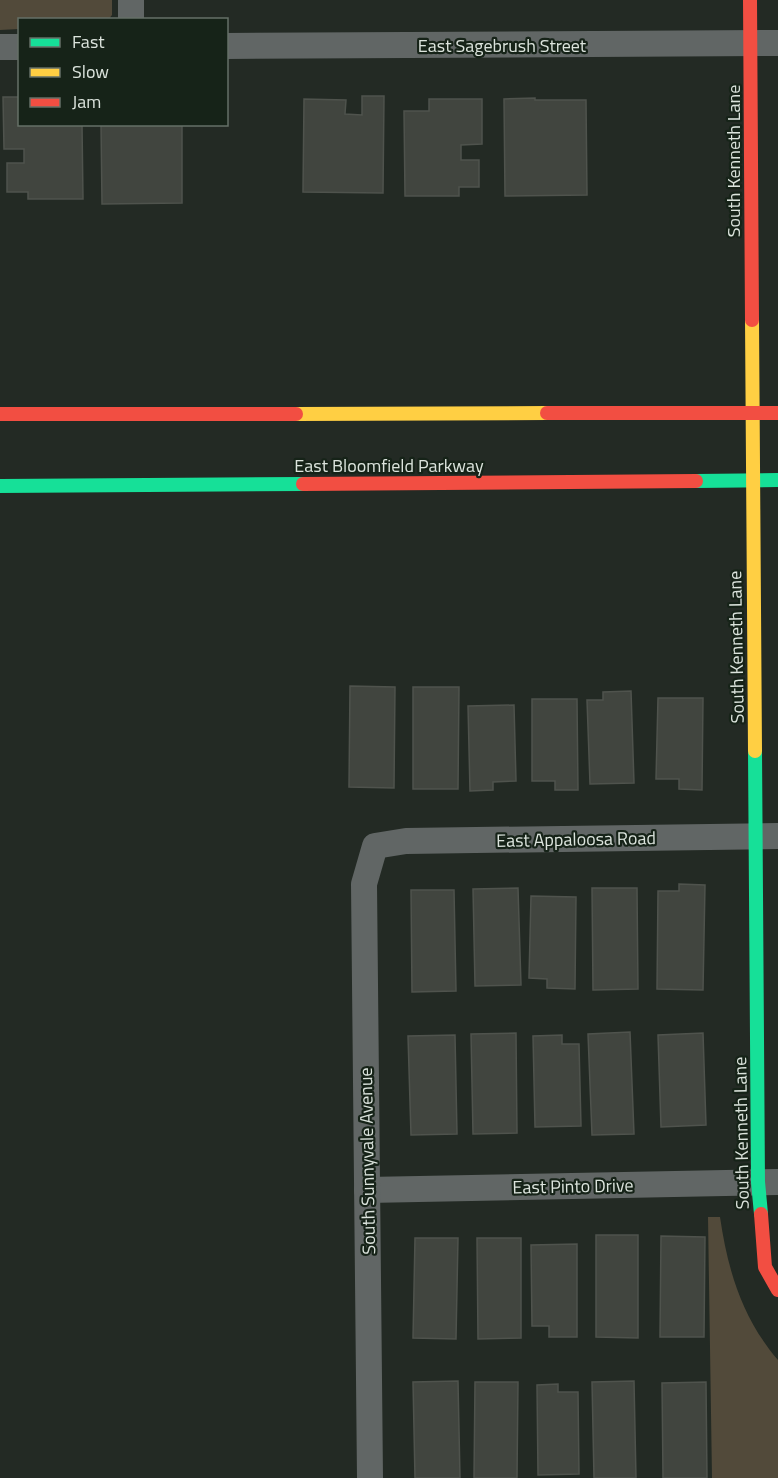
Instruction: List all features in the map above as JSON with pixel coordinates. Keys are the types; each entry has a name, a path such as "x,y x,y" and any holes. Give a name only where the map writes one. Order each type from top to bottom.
{"street":[{"path":"131,0 131,18"},
{"name":"South Kenneth Lane","path":"750,0 752,480 767,836 768,1182 765,1267 778,1290"},
{"name":"East Sagebrush Street","path":"228,46 778,43"},
{"path":"0,47 18,47"},
{"path":"0,414 778,413"},
{"name":"East Bloomfield Parkway","path":"0,486 778,480"},
{"name":"East Appaloosa Road","path":"375,846 406,841 767,836"},
{"name":"South Sunnyvale Avenue","path":"370,1478 364,885 375,846"},
{"name":"East Pinto Drive","path":"367,1190 768,1182"}],"shaded area":[{"path":"0,0 112,0 112,15 110,18 18,18 18,29 0,30"},
{"path":"708,1217 720,1217 727,1256 738,1293 755,1328 778,1360 778,1478 712,1478"}],"building":[{"path":"362,96 384,96 383,193 303,192 304,99 346,100 345,114 362,115"},
{"path":"3,97 18,97 18,126 82,126 83,199 28,199 28,192 7,192 7,163 24,163 24,149 4,149"},
{"path":"535,98 535,100 586,100 587,195 505,196 504,99"},
{"path":"429,99 482,99 482,144 461,145 461,160 479,160 479,187 459,187 459,196 405,196 404,111 429,111"},
{"path":"101,126 182,126 182,203 102,204"},
{"path":"350,686 395,687 394,788 349,787"},
{"path":"413,687 459,687 458,789 413,789"},
{"path":"631,691 634,783 590,784 587,700 603,700 603,692"},
{"path":"658,698 703,698 702,790 679,789 679,779 656,779"},
{"path":"532,699 577,699 578,790 555,790 555,781 532,781"},
{"path":"514,705 516,781 493,782 493,790 470,791 468,706"},
{"path":"679,884 705,885 703,990 657,989 658,891 679,891"},
{"path":"518,888 521,985 475,986 473,889"},
{"path":"592,888 637,888 638,989 593,990"},
{"path":"411,890 454,890 456,991 412,992"},
{"path":"531,896 576,897 575,989 547,988 547,979 529,978"},
{"path":"630,1032 634,1134 592,1135 588,1034"},
{"path":"516,1033 517,1133 473,1134 471,1034"},
{"path":"703,1033 706,1125 661,1127 658,1035"},
{"path":"455,1035 457,1134 411,1135 408,1036"},
{"path":"562,1035 562,1044 579,1044 581,1126 535,1127 533,1036"},
{"path":"596,1235 638,1235 638,1338 596,1337"},
{"path":"661,1236 705,1237 704,1337 660,1337"},
{"path":"415,1238 458,1238 456,1339 413,1338"},
{"path":"477,1238 521,1238 521,1338 478,1339"},
{"path":"577,1244 577,1337 549,1337 549,1326 532,1326 531,1245"},
{"path":"458,1381 460,1478 415,1478 413,1382"},
{"path":"634,1381 636,1478 594,1478 592,1382"},
{"path":"475,1382 518,1382 517,1478 474,1478"},
{"path":"706,1382 707,1478 663,1478 662,1383"},
{"path":"558,1384 558,1392 578,1392 579,1474 538,1475 537,1385"}],"traffic: fast":[{"path":"696,481 778,480"},
{"path":"0,486 303,484"},
{"path":"755,751 758,1182 761,1214"}],"traffic: slow":[{"path":"752,320 755,751"},
{"path":"296,414 547,413"}],"traffic: jam":[{"path":"750,0 752,320"},
{"path":"547,413 778,413"},
{"path":"0,414 296,414"},
{"path":"303,484 696,481"},
{"path":"761,1214 765,1267 778,1290"}]}
